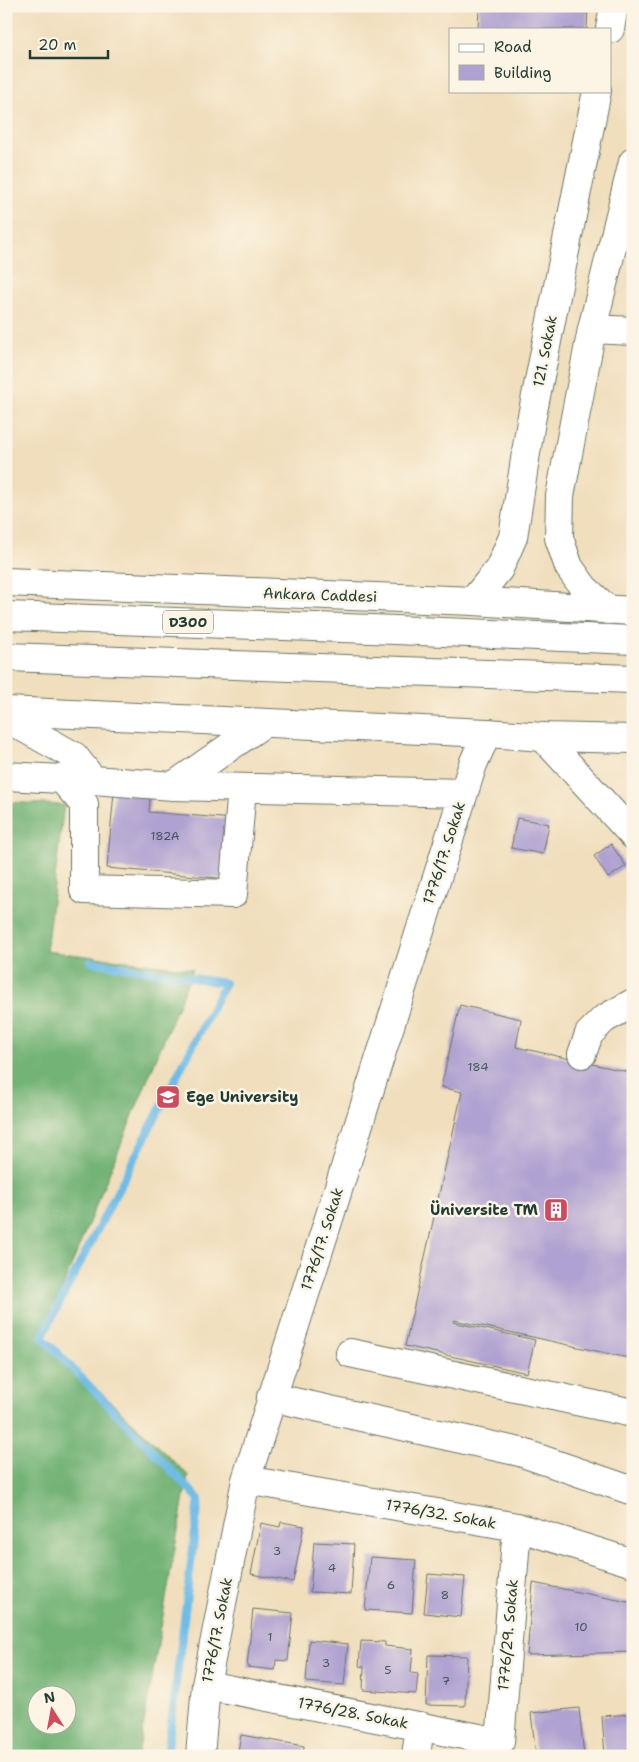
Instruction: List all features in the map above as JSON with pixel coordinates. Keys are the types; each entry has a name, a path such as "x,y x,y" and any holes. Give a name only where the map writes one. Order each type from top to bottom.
{"main road":[{"path":"610,28 614,6"},
{"name":"121. Sokak","path":"474,601 499,569 514,537 531,421 597,92"},
{"path":"621,610 584,588 569,567 559,538 560,496 592,329 633,162"},
{"path":"592,329 633,331"},
{"name":"Ankara Caddesi","path":"6,582 474,601 621,610"},
{"name":"D300","path":"6,616 633,640"},
{"path":"6,657 633,679"},
{"path":"6,711 543,737 633,739"},
{"path":"6,718 74,756 93,780"},
{"path":"173,786 264,723"},
{"name":"1776/17. Sokak","path":"200,1756 206,1685 246,1480 473,764 487,733"},
{"path":"543,737 633,835"},
{"path":"6,776 173,786 464,793"},
{"path":"62,779 84,804 84,890 233,894 242,788"},
{"path":"582,1054 589,1034 604,1019 633,1003"},
{"path":"350,1353 633,1413"},
{"path":"271,1397 520,1452 633,1491"},
{"name":"1776/32. Sokak","path":"246,1480 517,1527 633,1563"},
{"name":"1776/29. Sokak","path":"500,1742 517,1527"},
{"name":"1776/28. Sokak","path":"206,1685 500,1742"},
{"path":"416,1756 420,1726"}],"green space":[{"path":"6,802 64,805 46,951 193,969 42,1337 188,1475 138,1756 6,1756"}],"building":[{"path":"479,6 588,6 587,28 478,28"},
{"path":"116,771 152,774 149,812 234,819 229,879 107,868"},
{"path":"517,818 549,824 543,854 511,848"},
{"path":"611,844 626,866 608,878 594,856"},
{"name":"Üniversite TM","path":"460,1005 521,1019 516,1047 633,1073 633,1359 454,1320 453,1322 535,1340 527,1373 405,1346 462,1092 441,1087"},
{"path":"281,1522 304,1526 293,1582 251,1574 261,1523 280,1527"},
{"path":"314,1542 354,1544 351,1594 310,1592"},
{"path":"370,1557 416,1560 412,1613 365,1610"},
{"path":"428,1574 465,1577 461,1617 424,1613"},
{"path":"533,1583 633,1603 633,1652 527,1655"},
{"path":"253,1609 293,1613 288,1661 276,1660 275,1670 247,1667"},
{"path":"309,1640 348,1644 344,1685 306,1682"},
{"path":"361,1641 385,1642 385,1646 413,1649 411,1673 418,1674 416,1694 363,1690 364,1667 359,1666"},
{"path":"428,1655 467,1656 465,1706 426,1705"},
{"path":"579,1708 584,1756 536,1756 531,1713"},
{"path":"633,1714 633,1756 605,1756 602,1716"},
{"path":"241,1735 304,1746 303,1756 237,1756"}],"waterway":[{"path":"91,962 225,983 42,1337 199,1499 167,1756"}],"place":[{"name":"Ege University","path":"168,1097"},
{"name":"Üniversite TM","path":"556,1210"}]}
